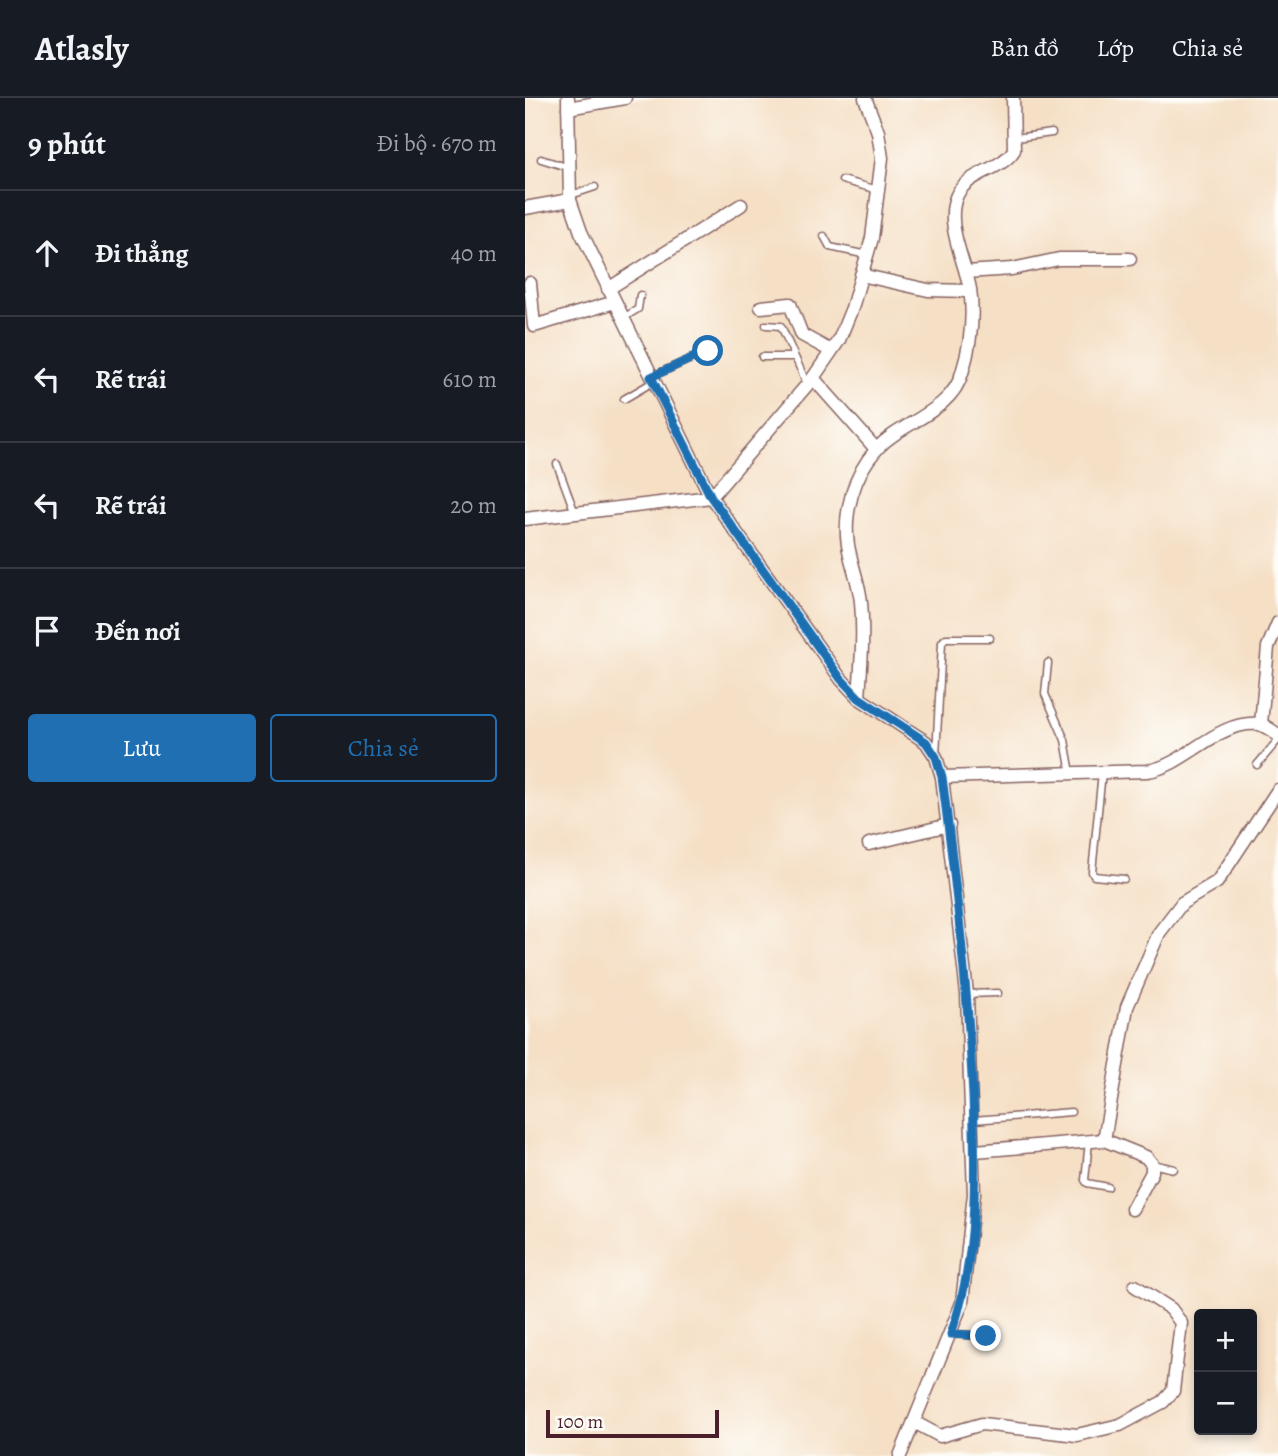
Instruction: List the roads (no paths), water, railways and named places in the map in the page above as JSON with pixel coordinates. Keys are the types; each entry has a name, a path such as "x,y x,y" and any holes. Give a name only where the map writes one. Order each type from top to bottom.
{"street":[{"path":"625,98 568,103 569,198 608,289 711,497 826,659 859,698 926,742 936,757 942,777 967,994 975,1151 969,1255 962,1303 899,1456"},
{"path":"525,519 711,497 810,381 831,351 852,308 867,255 880,190 883,158 878,132 865,98"},
{"path":"859,698 860,600 848,543 847,520 852,493 876,449 932,410 951,393 961,377 972,317 967,272 954,219 956,198 963,185 1010,156 1015,138 1013,98"},
{"path":"525,208 569,198"},
{"path":"608,289 741,205"},
{"path":"967,272 1011,270 1059,259 1130,259"},
{"path":"861,275 928,290 970,291"},
{"path":"530,283 534,326 615,302"},
{"path":"761,307 790,304 802,335 831,351"},
{"path":"810,381 876,449"},
{"path":"1261,724 1268,647 1278,623"},
{"path":"942,777 1165,769 1221,734 1239,727 1261,724 1278,737"},
{"path":"1104,1140 1128,1007 1159,933 1182,903 1217,882 1278,790"},
{"path":"869,844 949,825"},
{"path":"975,1151 1104,1140 1146,1157 1152,1164 1153,1172 1132,1209"},
{"path":"914,1422 940,1436 982,1424 1077,1435 1120,1425 1144,1414 1163,1402 1173,1391 1181,1323 1171,1309 1135,1286"}],"lane":[{"path":"1015,138 1052,133"},
{"path":"541,159 570,168"},
{"path":"842,180 880,190"},
{"path":"569,198 595,187"},
{"path":"824,236 830,247 867,255"},
{"path":"622,318 638,309 640,295"},
{"path":"766,326 781,326 810,381"},
{"path":"624,399 652,380 708,351"},
{"path":"762,357 795,357"},
{"path":"557,464 575,513"},
{"path":"936,757 942,642 946,638 989,638"},
{"path":"1048,663 1045,694 1065,740 1071,773"},
{"path":"1257,765 1278,737"},
{"path":"1102,772 1092,872 1094,876 1124,880"},
{"path":"967,994 998,993"},
{"path":"974,1120 1071,1112"},
{"path":"1089,1141 1085,1180 1087,1183 1108,1187"},
{"path":"1152,1164 1174,1169"},
{"path":"951,1334 986,1336"}]}
